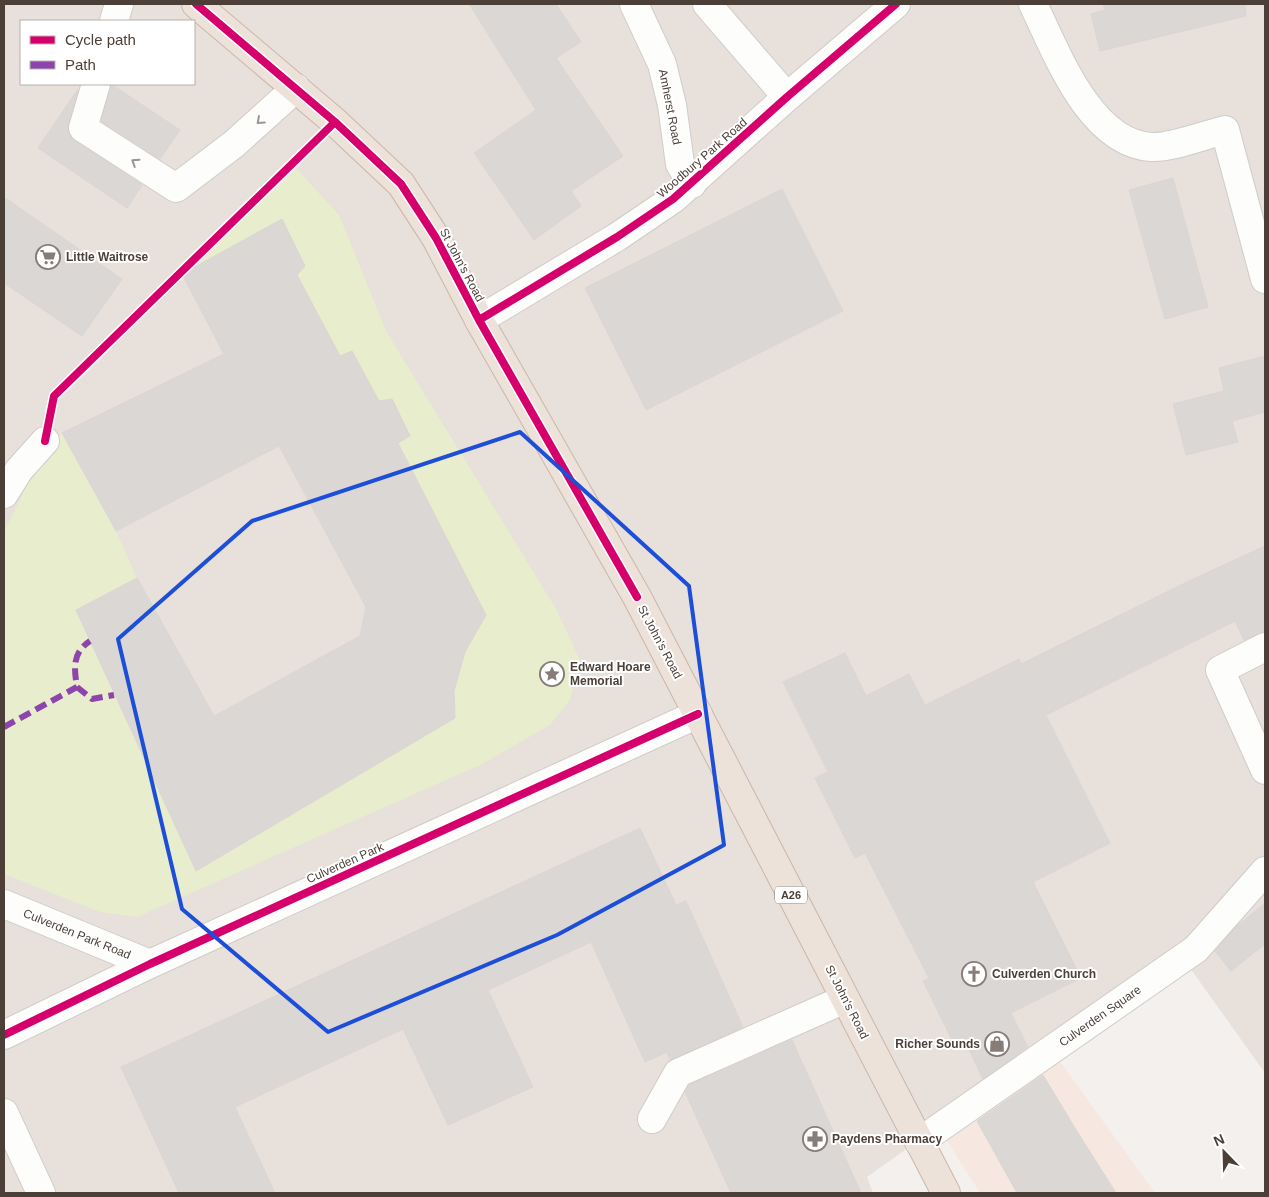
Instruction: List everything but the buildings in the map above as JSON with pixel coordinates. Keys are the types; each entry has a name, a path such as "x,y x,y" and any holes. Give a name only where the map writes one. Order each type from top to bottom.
{"highway":[{"name":"St John's Road","path":"196,4 336,122 401,184 436,238 479,320 637,597 946,1193"}],"street":[{"path":"114,20 119,4"},
{"name":"Amherst Road","path":"634,4 662,64 672,105 680,164 692,184"},
{"path":"707,4 787,97"},
{"name":"Woodbury Park Road","path":"479,320 617,237 692,184 787,97 896,4"},
{"path":"1033,4 1078,92 1100,121 1115,135 1128,142 1151,147 1225,130 1265,279"},
{"path":"96,85 83,128 176,188 234,144 296,88"},
{"path":"4,494 19,470 45,441"},
{"path":"1265,647 1220,670 1265,770"},
{"name":"Culverden Park","path":"4,1035 150,964 698,714"},
{"name":"Culverden Square","path":"919,1142 1196,949 1265,871"},
{"name":"Culverden Park Road","path":"4,904 150,964"},
{"path":"652,1119 678,1073 845,998"},
{"path":"4,1113 41,1193"}],"highlighted area":[{"path":"520,432 689,586 724,845 557,935 328,1032 182,909 118,639 252,521"}],"shaded area":[{"path":"4,4 1265,4 1265,1073 1180,954 867,1177 873,1193 4,1193"},
{"path":"1051,1049 1155,1193 980,1193 942,1133"}],"green space":[{"path":"294,166 339,215 386,331 556,609 580,660 570,700 550,725 482,764 137,917 100,912 4,874 4,532 26,487 62,433 116,531 137,578 76,611 196,871 455,718 454,691 465,652 486,615 398,443 410,436 393,399 379,401 352,351 340,356 297,275 305,266 282,219 182,274"}],"marked path":[{"path":"4,727 77,687 75,673 77,656 90,641"},
{"path":"77,687 92,699 114,695"}],"cycle path":[{"path":"196,4 335,122 401,184 436,238 479,320 637,597"},
{"path":"479,320 617,237 673,199 787,97 896,4"},
{"path":"45,441 54,396 335,122"},
{"path":"4,1035 150,964 698,714"}],"place":[{"name":"Little Waitrose","path":"48,257"},
{"name":"Edward Hoare Memorial","path":"552,674"},
{"name":"Culverden Church","path":"974,974"},
{"name":"Richer Sounds","path":"997,1044"},
{"name":"Paydens Pharmacy","path":"815,1139"}]}
